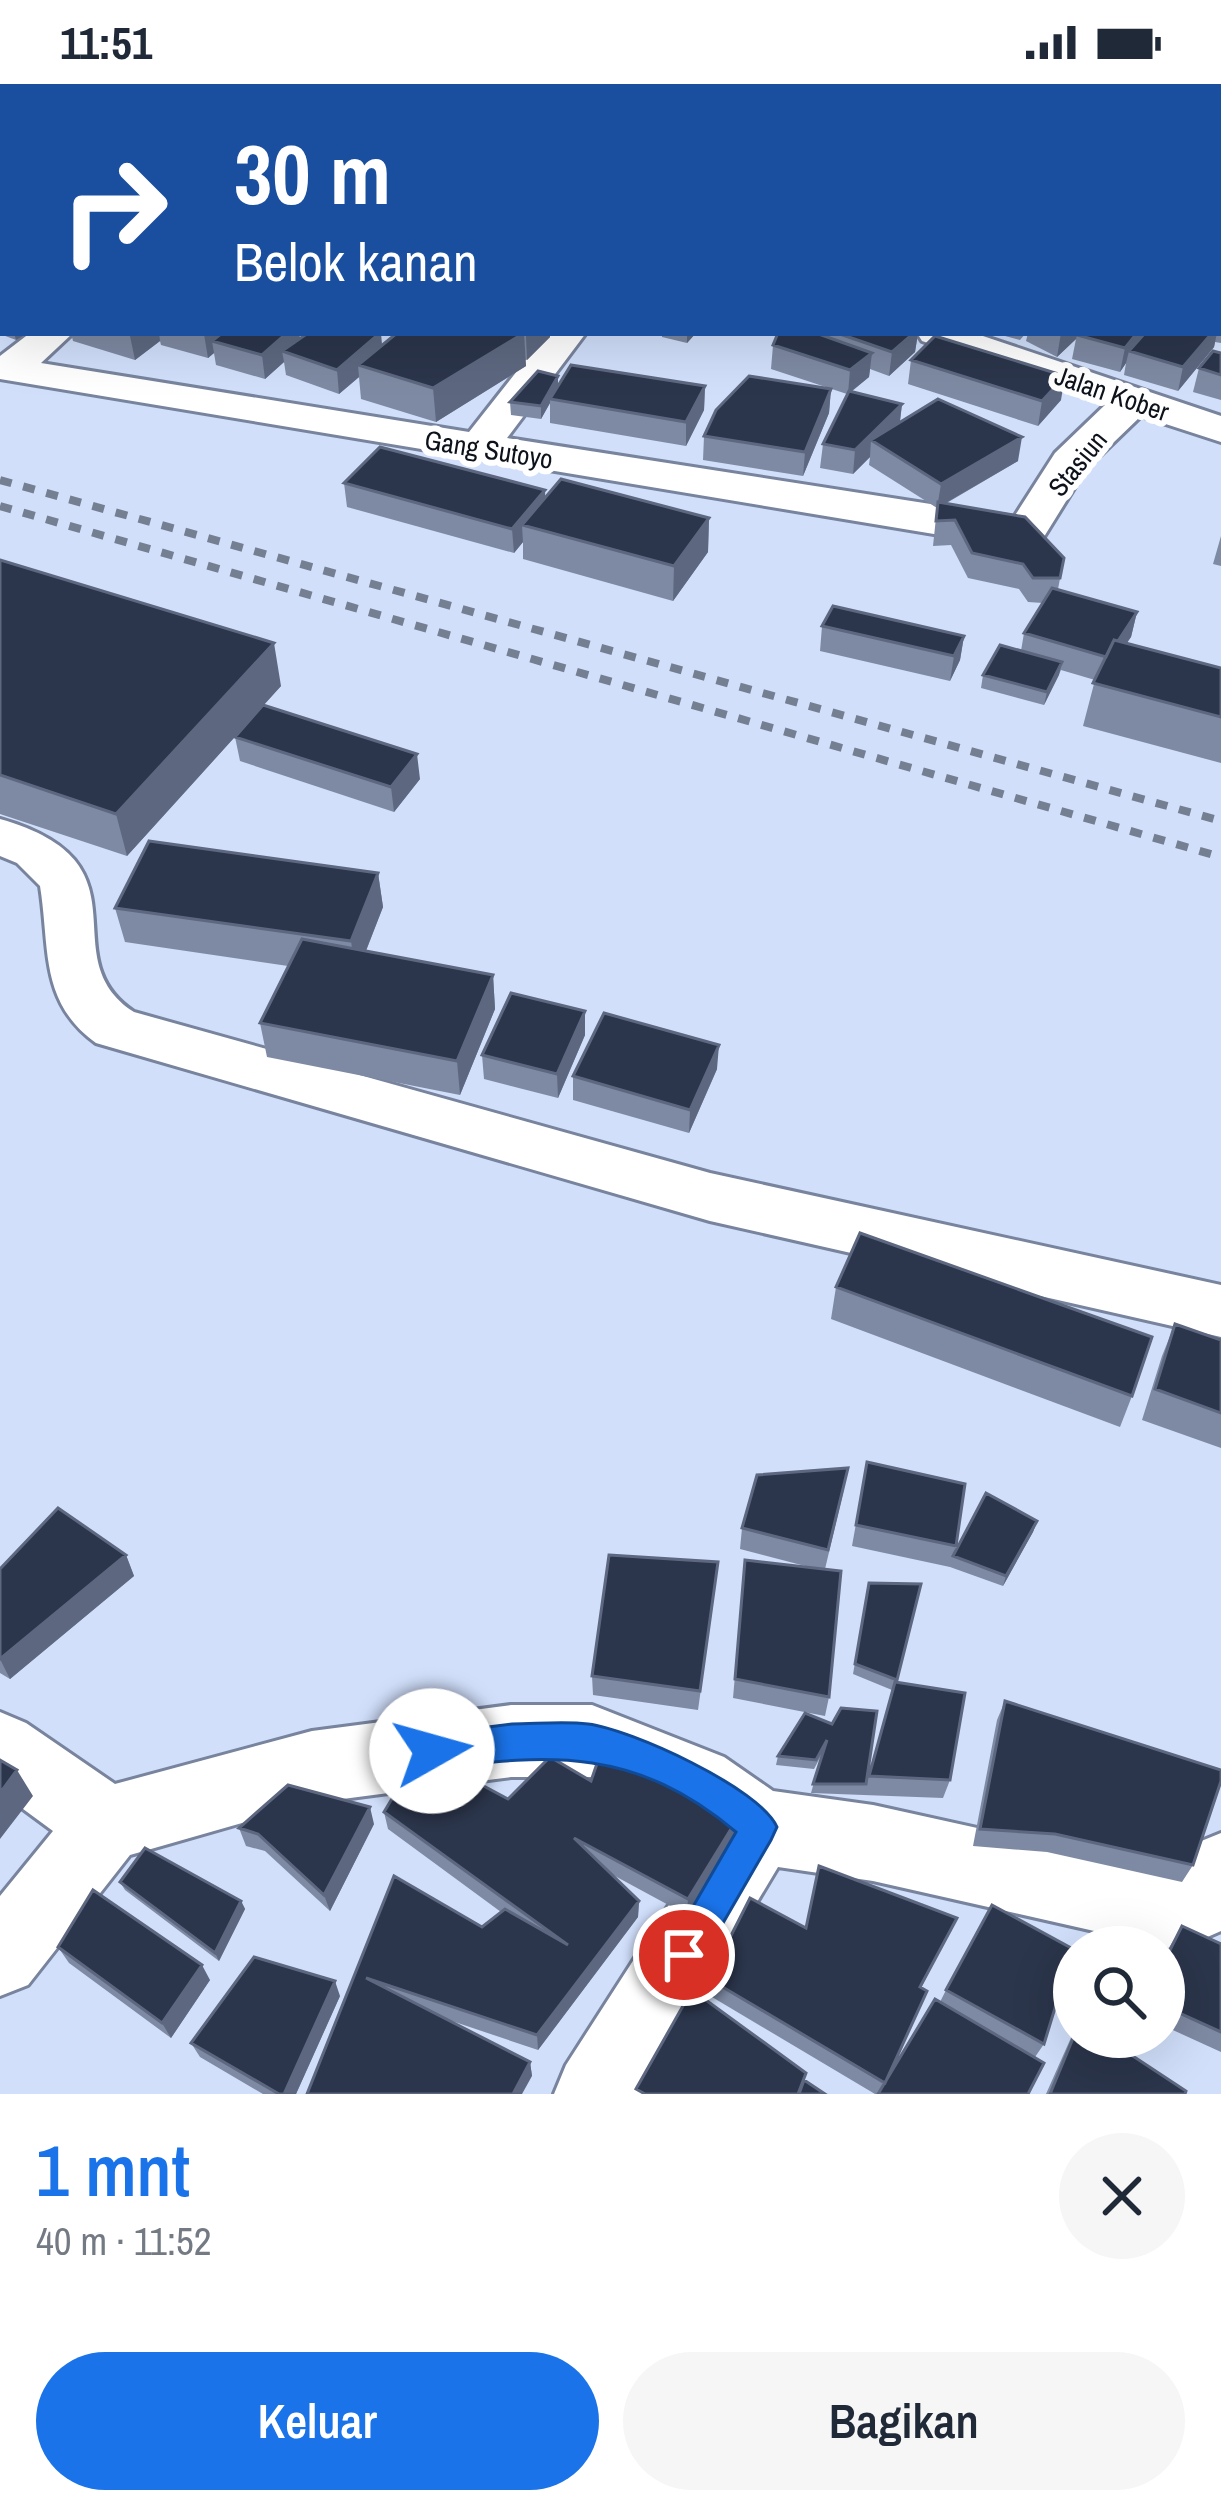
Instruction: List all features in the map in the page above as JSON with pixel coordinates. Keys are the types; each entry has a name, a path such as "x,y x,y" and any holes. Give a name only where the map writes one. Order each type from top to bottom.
{"street":[{"name":"Gang Sutoyo","path":"4,372 50,336"},
{"path":"479,447 565,336"},
{"name":"Jalan Kober","path":"945,336 1221,430"},
{"name":"Gang Sutoyo","path":"4,372 946,524 1027,531"},
{"name":"Stasiun","path":"1027,531 1070,462 1133,401"},
{"path":"0,836 30,845 62,871 71,892 68,944 87,1006 116,1028 710,1197 1221,1311"},
{"path":"0,1958 107,1824 312,1767 512,1741 592,1741 698,1783 759,1827 873,1843 1178,1911 1207,1898 1221,1871"},
{"path":"0,1748 107,1824"},
{"path":"595,2094 728,1885 759,1827"}],"building":[{"path":"218,336 284,336 262,355 212,341"},
{"path":"304,336 377,336 337,370 282,351"},
{"path":"393,336 519,336 433,388 358,365"},
{"path":"777,336 824,336 872,353 850,370 773,345"},
{"path":"846,336 911,336 892,352"},
{"path":"935,336 1065,376 1042,401 911,360"},
{"path":"1081,336 1135,336 1125,348"},
{"path":"1142,336 1209,336 1183,367 1129,351"},
{"path":"1213,351 1221,353 1221,375 1199,368"},
{"path":"571,365 705,386 686,422 550,399"},
{"path":"538,371 558,376 541,406 510,402"},
{"path":"749,376 831,389 805,452 704,436 716,410"},
{"path":"849,391 902,404 855,450 823,444"},
{"path":"938,399 1022,437 941,484 871,440"},
{"path":"380,447 545,490 512,529 344,483"},
{"path":"561,479 709,518 674,566 522,525"},
{"path":"938,502 1025,517 1064,558 1060,578 1033,578 1023,564 972,553 955,520 936,521"},
{"path":"0,560 274,643 116,814 0,775"},
{"path":"1052,588 1137,612 1106,657 1024,633"},
{"path":"833,606 964,636 954,656 822,626"},
{"path":"1114,640 1221,668 1221,717 1093,683"},
{"path":"1000,645 1062,662 1047,692 983,675"},
{"path":"263,705 417,754 391,787 235,737"},
{"path":"149,841 378,873 351,941 115,908"},
{"path":"302,939 493,975 457,1061 260,1023"},
{"path":"511,993 585,1011 557,1074 482,1055"},
{"path":"604,1013 719,1045 690,1110 573,1076"},
{"path":"860,1233 1152,1337 1132,1396 836,1287"},
{"path":"1175,1324 1221,1340 1221,1413 1155,1389"},
{"path":"867,1462 965,1484 956,1546 856,1525"},
{"path":"848,1468 828,1550 742,1528 757,1475"},
{"path":"986,1493 1037,1521 1006,1576 953,1556"},
{"path":"58,1508 126,1555 0,1659 0,1569"},
{"path":"609,1555 718,1562 700,1691 592,1676"},
{"path":"745,1560 841,1571 829,1697 735,1679"},
{"path":"869,1583 921,1584 897,1680 855,1664"},
{"path":"895,1682 965,1693 950,1780 869,1776"},
{"path":"1005,1701 1221,1770 1193,1865 1055,1834 980,1829"},
{"path":"841,1708 877,1711 866,1784 813,1784 827,1740 816,1760 778,1756 805,1713 832,1724"},
{"path":"603,1746 739,1816 688,1899 574,1838 639,1901 537,2035 366,1978 530,2062 513,2094 307,2094 394,1876 482,1927 505,1909 568,1945 384,1812 420,1752 508,1799 550,1757 591,1781"},
{"path":"0,1760 17,1770 0,1793"},
{"path":"288,1785 370,1807 324,1895 258,1834 239,1828"},
{"path":"145,1848 241,1901 215,1953 120,1882"},
{"path":"819,1866 957,1918 920,1987 927,1991 885,2083 709,1979 750,1898 806,1928"},
{"path":"93,1890 202,1965 162,2023 58,1947"},
{"path":"992,1905 1053,1938 1053,2015 1044,2044 946,1990"},
{"path":"1185,1927 1221,1944 1221,2032 1185,2016"},
{"path":"254,1957 335,1981 284,2094 191,2043"},
{"path":"692,1990 806,2073 798,2094 645,2094 636,2089"},
{"path":"935,1999 1044,2063 1028,2094 878,2094"},
{"path":"1065,2058 1136,2058 1186,2091 1185,2094 1050,2094"},
{"path":"804,2080 825,2094 799,2094"}],"railway":[{"path":"0,480 1221,821"},
{"path":"0,506 1221,857"}],"route":[{"path":"432,1751 512,1741 592,1741 698,1783 759,1827 684,1955"}]}
